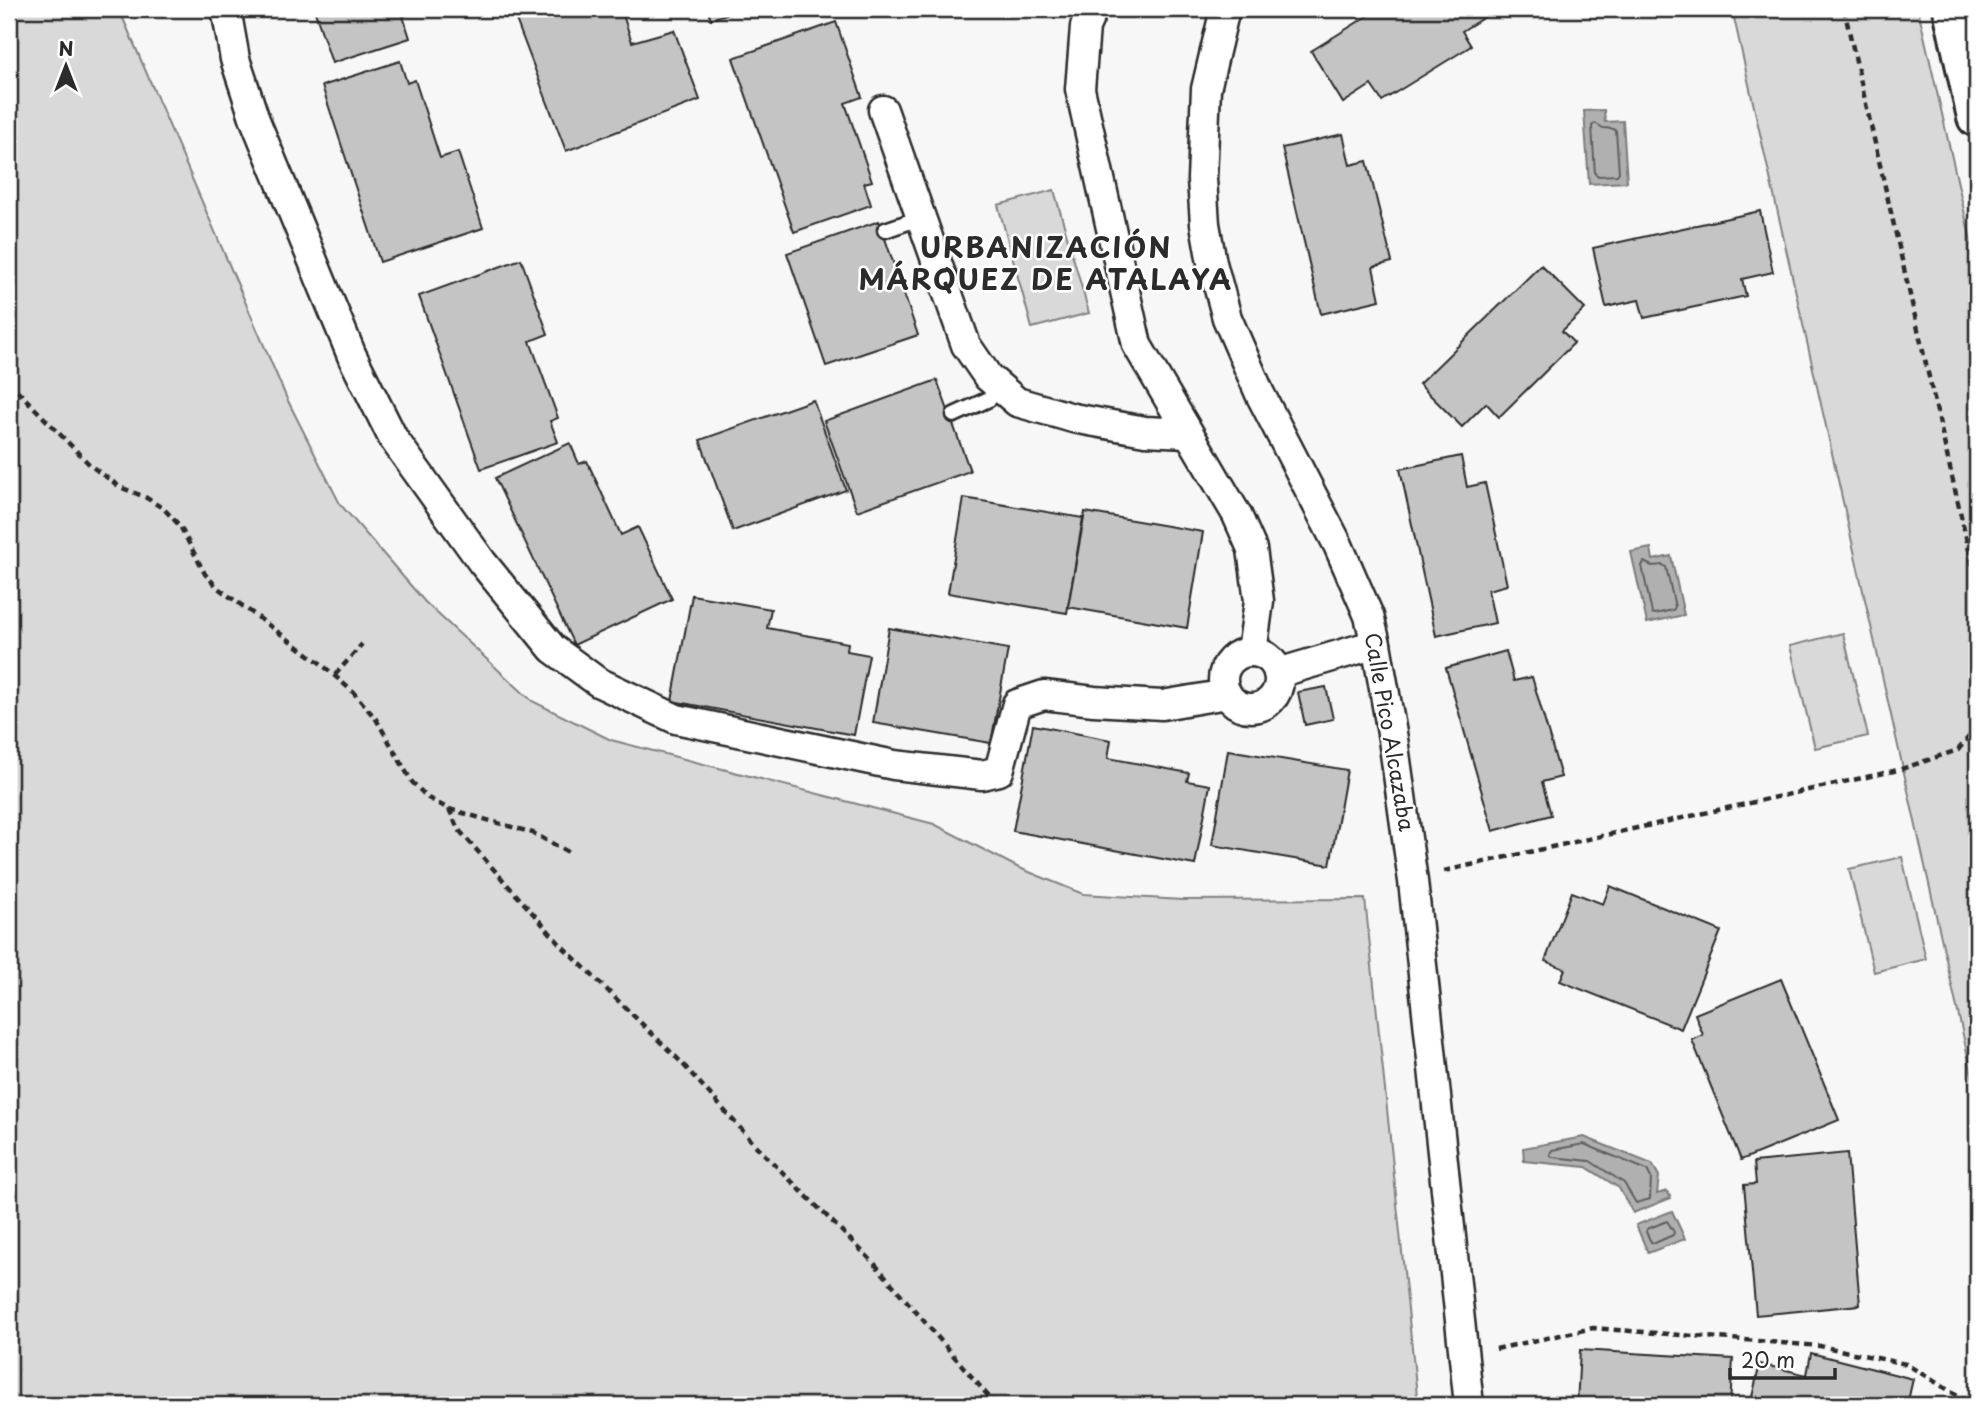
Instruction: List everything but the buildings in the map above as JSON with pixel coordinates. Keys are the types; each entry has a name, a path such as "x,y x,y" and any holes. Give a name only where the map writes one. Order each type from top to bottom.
{"main road":[{"path":"1953,9 1977,117"}],"street":[{"path":"226,9 235,59 255,120 352,356 393,438 482,562 553,649 598,682 676,719 894,765 982,775 999,771 1017,704 1044,695 1162,705 1227,694"},
{"path":"1093,9 1085,27 1080,89 1137,345 1237,515 1252,549 1259,601 1252,652"},
{"name":"Calle Pico Alcazaba","path":"1225,9 1206,89 1202,179 1205,224 1227,318 1246,365 1338,545 1368,616 1376,645 1393,738 1412,875 1469,1405"},
{"path":"883,110 967,345 988,377 1017,402 1073,418 1145,431 1187,433"},
{"path":"1278,673 1376,645"},
{"path":"1252,652 1263,654 1274,664 1279,680 1274,696 1263,706 1251,708 1239,706 1227,694 1223,680 1228,664 1239,654 1252,652"}],"lane":[{"path":"885,229 920,218"},
{"path":"954,415 989,399 1001,388"}],"path":[{"path":"1844,9 1977,585"},
{"path":"9,382 91,466 120,487 145,497 164,509 180,526 205,574 218,588 319,662 353,692 376,719 412,782 428,798 449,809 533,833 570,853"},
{"path":"335,676 362,644"},
{"path":"1412,875 1460,869 1898,769 1958,750 1977,727"},
{"path":"449,809 458,829 560,944 681,1062 758,1148 874,1263 996,1405"},
{"path":"1464,1356 1593,1328 1820,1346 1906,1364 1973,1405"}],"shaded area":[{"path":"9,9 119,9 287,399 340,504 425,602 532,701 611,740 934,824 1017,867 1083,894 1182,900 1365,899 1418,1405 9,1405"},
{"path":"1732,9 1918,9 1977,267 1977,1097"},
{"path":"1054,190 1089,313 1032,328 998,205"},
{"path":"1843,633 1868,736 1815,748 1790,646"},
{"path":"1902,857 1926,959 1874,972 1849,869"}],"water":[{"path":"1604,110 1605,122 1623,121 1627,182 1589,184 1584,111"},
{"path":"1651,548 1653,560 1671,556 1684,615 1647,623 1631,552"},
{"path":"1584,1137 1652,1164 1659,1176 1657,1194 1667,1191 1671,1198 1633,1213 1619,1188 1586,1167 1524,1161 1523,1148"},
{"path":"1672,1211 1685,1239 1648,1253 1636,1225"}],"district":[{"name":"URBANIZACIÓN MÁRQUEZ DE ATALAYA","path":"1046,264"}]}
